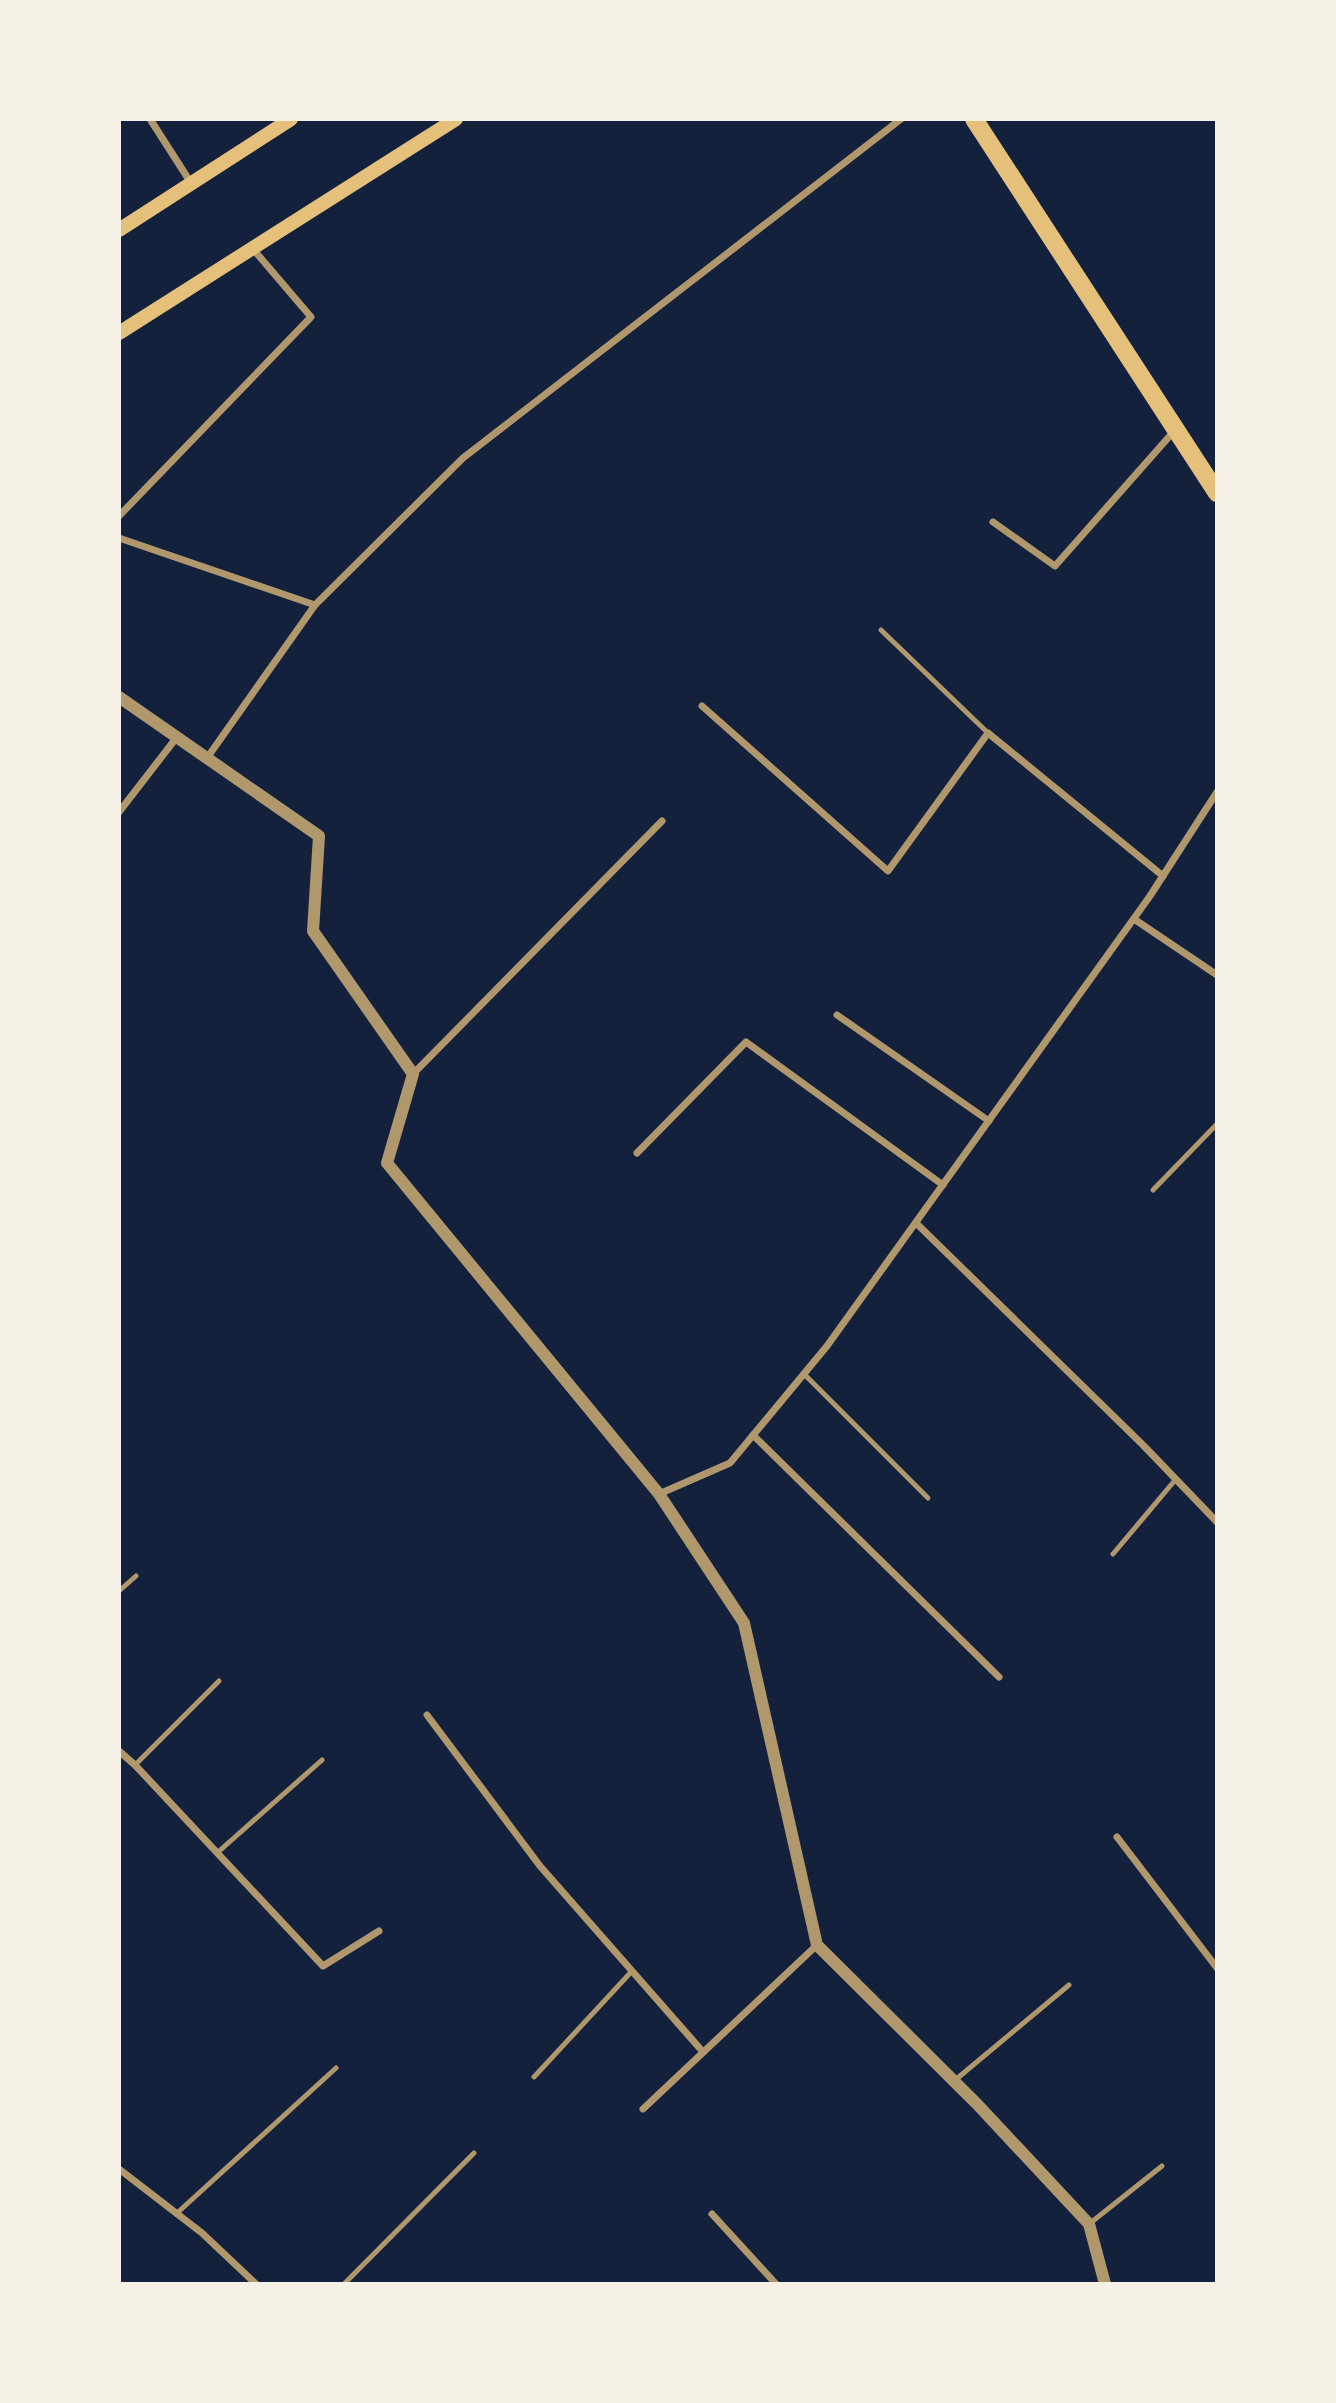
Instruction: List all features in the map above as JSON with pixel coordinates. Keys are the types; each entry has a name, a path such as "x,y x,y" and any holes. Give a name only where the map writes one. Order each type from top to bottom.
{"main road":[{"path":"119,230 291,119"},
{"path":"119,333 456,119"},
{"path":"974,119 1217,493"}],"street":[{"path":"150,119 192,183"},
{"path":"207,758 315,604 463,458 901,119"},
{"path":"119,516 311,317 253,248"},
{"path":"993,522 1055,566 1175,429"},
{"path":"119,538 315,604"},
{"path":"119,697 318,836 313,931 413,1074"},
{"path":"702,706 888,871 988,733 1163,876"},
{"path":"119,813 177,737"},
{"path":"659,1494 730,1463 827,1346 1134,919 1217,792"},
{"path":"662,821 413,1074 387,1163 659,1494 744,1623 817,1945 954,2081 1089,2224 1105,2284"},
{"path":"1134,919 1217,975"},
{"path":"837,1015 989,1121"},
{"path":"637,1153 746,1042 943,1185"},
{"path":"916,1223 1217,1521"},
{"path":"753,1435 999,1677"},
{"path":"427,1714 540,1866 703,2052"},
{"path":"119,1751 323,1966 379,1931"},
{"path":"1117,1837 1217,1968"},
{"path":"643,2109 817,1945"},
{"path":"119,2169 202,2233 256,2284"},
{"path":"712,2214 776,2284"}],"lane":[{"path":"881,631 988,733"},
{"path":"1153,1190 1217,1124"},
{"path":"804,1374 928,1498"},
{"path":"1113,1553 1176,1479"},
{"path":"119,1591 136,1576"},
{"path":"135,1765 219,1681"},
{"path":"217,1853 322,1760"},
{"path":"534,2077 632,1971"},
{"path":"954,2081 1069,1984"},
{"path":"176,2214 335,2068"},
{"path":"344,2284 474,2153"},
{"path":"1089,2224 1162,2166"}]}
